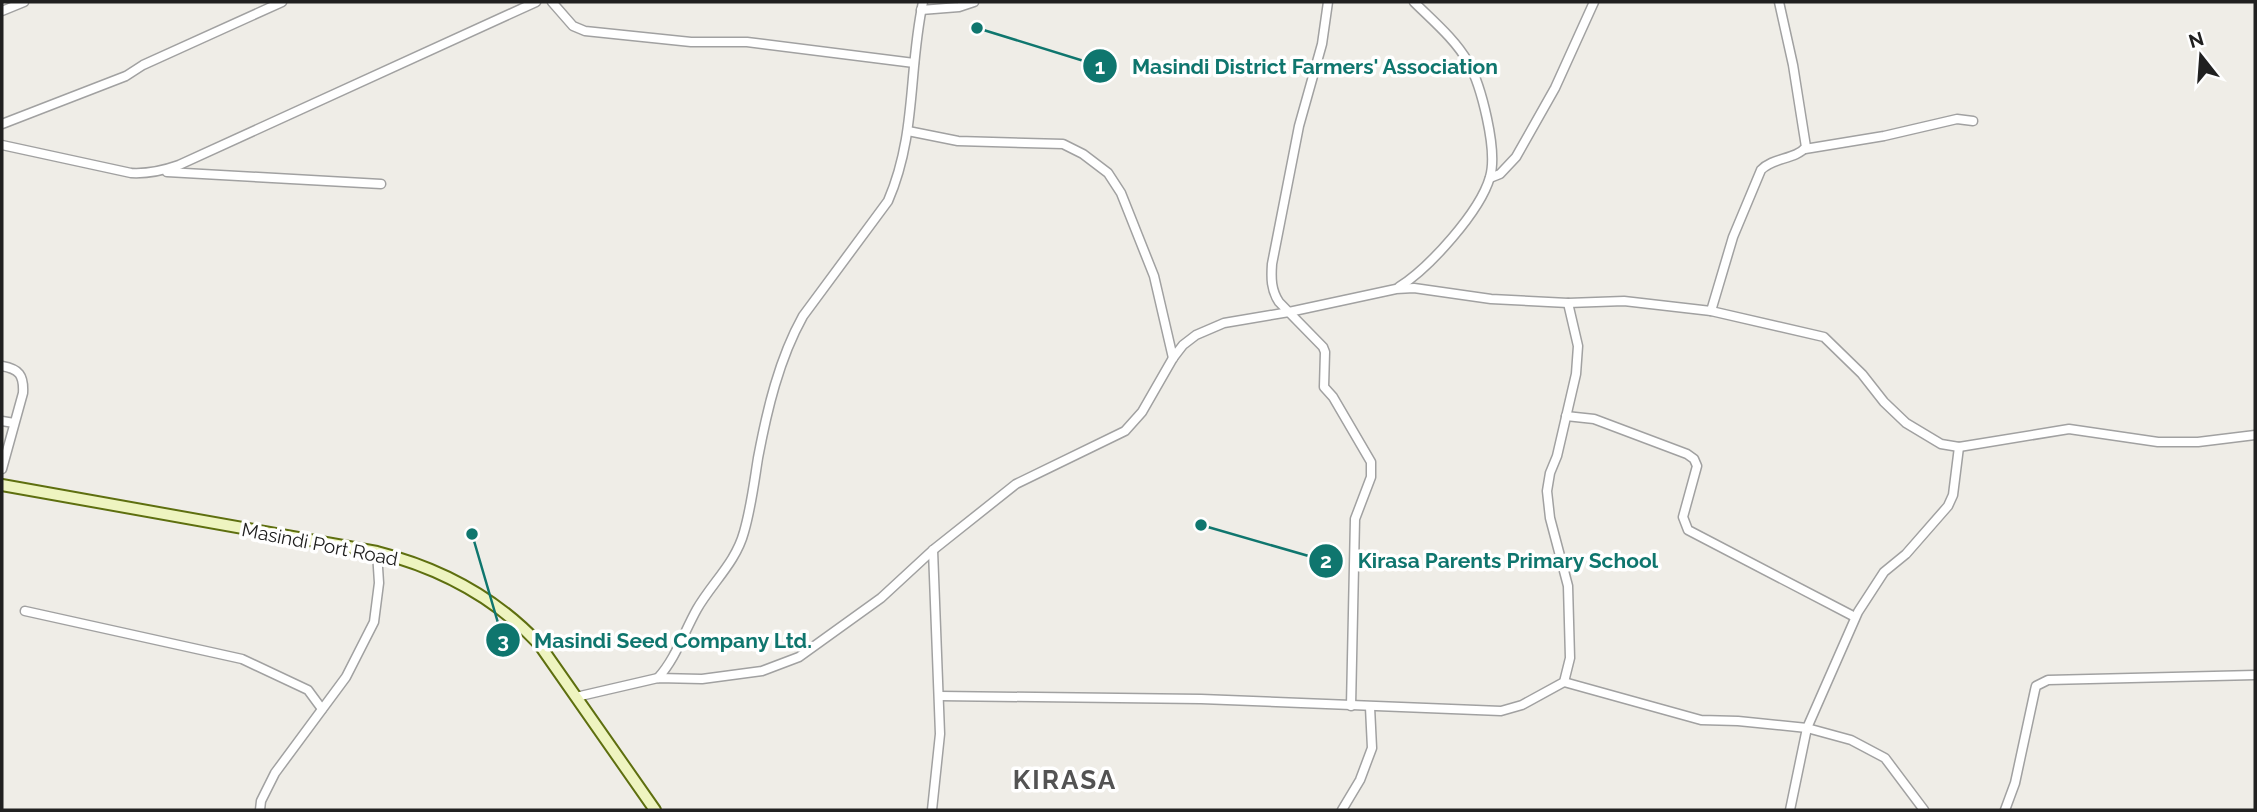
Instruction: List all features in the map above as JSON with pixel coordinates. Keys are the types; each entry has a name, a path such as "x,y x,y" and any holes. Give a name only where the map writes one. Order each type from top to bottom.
{"main road":[{"name":"Masindi Port Road","path":"2,485 377,552 435,571 469,587 522,627 538,644 655,810"}],"street":[{"path":"2,11 23,2"},
{"path":"2,124 126,76 143,65 282,2"},
{"path":"160,172 536,2"},
{"path":"552,2 573,26 586,31 666,40 747,42 914,63"},
{"path":"658,678 670,665 699,606 731,562 743,536 780,370 794,332 888,201 906,148 922,6 965,6 974,2"},
{"path":"1328,2 1322,44 1299,126 1271,280 1275,296 1323,347 1324,387 1333,397 1371,462 1371,477 1354,519 1352,706"},
{"path":"1490,178 1500,174 1517,158 1555,88 1594,2"},
{"path":"1779,2 1804,126 1805,149"},
{"path":"1396,289 1418,275 1436,258 1479,200 1490,178 1493,163 1473,73 1458,48 1416,3"},
{"path":"1711,311 1733,237 1761,170 1770,162 1805,149 1884,136 1957,119 1973,121"},
{"path":"908,131 958,141 1063,144 1083,154 1108,173 1121,193 1154,276 1173,358"},
{"path":"2,145 131,173 160,172 381,184"},
{"path":"576,697 658,678 702,679 762,671 799,657 881,597 933,550 1016,484 1125,431 1142,412 1183,345 1208,328 1396,289 1414,288 1491,299 1568,303 1624,301 1711,311 1824,337 1906,423 1941,444 1959,447 2059,430 2158,442 2198,442 2255,435"},
{"path":"1564,682 1570,658 1568,586 1550,518 1547,491 1576,374 1578,346 1568,303"},
{"path":"2,366 21,373 24,381 2,469"},
{"path":"1566,416 1594,419 1687,454 1694,459 1697,466 1683,517 1688,530 1855,617"},
{"path":"2,421 14,423"},
{"path":"1790,810 1807,728 1855,617 1876,582 1913,547 1948,506 1953,495 1959,447"},
{"path":"932,810 940,734 933,550"},
{"path":"260,810 261,801 275,774 346,677 374,622 379,583 377,552"},
{"path":"24,611 242,659 308,690 322,709"},
{"path":"2005,810 2015,783 2035,690 2041,682 2255,675"},
{"path":"940,696 1201,699 1501,711 1522,705 1564,682 1701,720 1807,728 1851,740 1880,754 1890,763 1924,810"},
{"path":"1342,810 1360,780 1372,748 1370,707"}],"place":[{"name":"Masindi District Farmers' Association","path":"977,28"},
{"name":"Kirasa Parents Primary School","path":"1201,525"},
{"name":"Masindi Seed Company Ltd.","path":"472,534"}],"district":[{"name":"KIRASA","path":"1065,780"}]}
